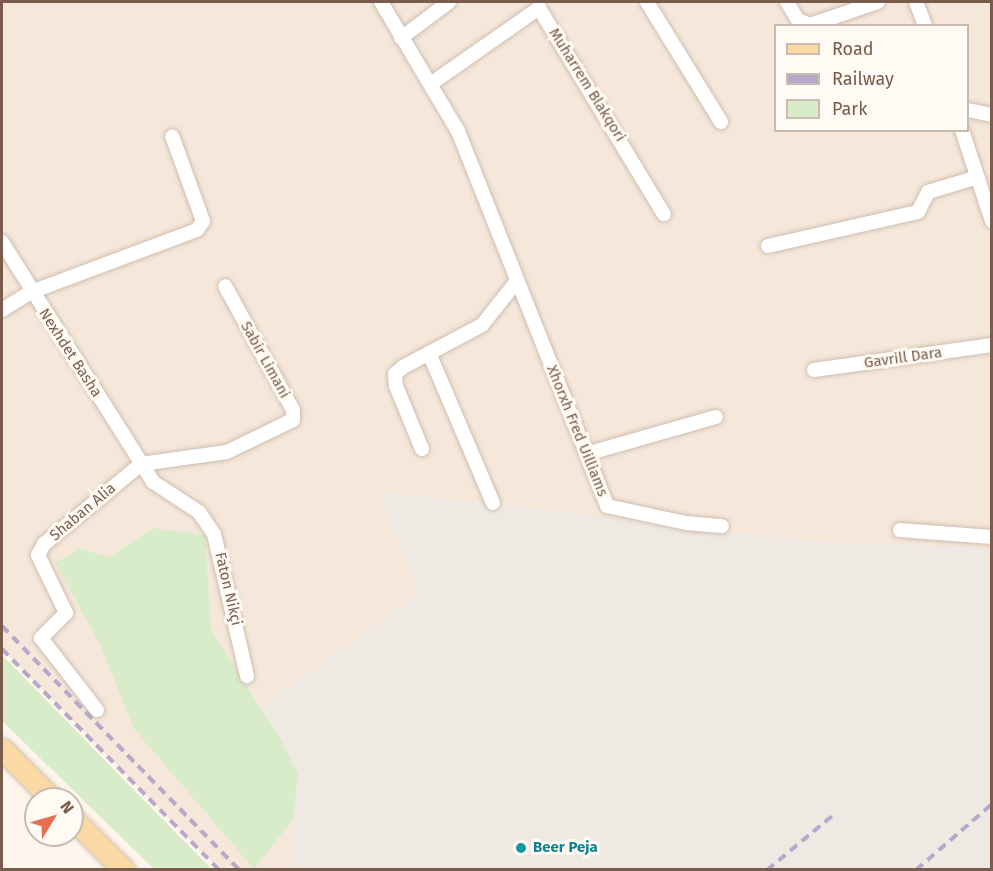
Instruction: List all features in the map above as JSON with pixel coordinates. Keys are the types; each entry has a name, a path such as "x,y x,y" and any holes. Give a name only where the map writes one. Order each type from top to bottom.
{"main road":[{"path":"2,749 40,787"},
{"path":"84,830 124,870"}],"street":[{"name":"Xhorxh Fred Uilliams","path":"381,2 401,39 432,83 458,131 607,506 686,523 722,526"},
{"path":"401,39 449,2"},
{"path":"647,2 721,122"},
{"path":"787,2 798,20 808,24"},
{"path":"813,24 879,2"},
{"path":"916,2 924,24"},
{"name":"Muharrem Blakqori","path":"432,83 539,8 664,214"},
{"path":"969,110 992,115"},
{"path":"963,132 992,221"},
{"path":"2,310 31,292 197,230 204,221 172,136"},
{"path":"768,246 918,212 928,192 978,177"},
{"name":"Nexhdet Basha","path":"2,242 31,292 141,464"},
{"path":"422,449 396,386 395,374 429,353 482,326 517,282"},
{"name":"Sabir Limani","path":"141,464 227,452 293,420 293,410 225,286"},
{"name":"Gavrill Dara","path":"814,370 992,345"},
{"path":"429,353 493,503"},
{"path":"586,454 716,417"},
{"name":"Faton Nikçi","path":"141,464 153,482 199,512 214,534 230,588 247,676"},
{"name":"Shaban Alia","path":"97,710 41,638 66,613 38,555 44,544 141,464"},
{"path":"900,530 992,537"}],"shaded area":[{"path":"2,2 991,2 991,869 219,869 2,649"},
{"path":"377,491 814,542 991,548 991,869 295,869 293,819 298,774 261,707 420,593"}],"green space":[{"path":"154,528 205,535 211,630 282,742 298,774 293,819 254,869 134,729 100,644 55,563 79,549 109,557"},
{"path":"2,655 212,869 154,869 84,801 84,787 70,787 2,721"}],"railway":[{"path":"2,626 239,870"},
{"path":"2,649 219,870"},
{"path":"916,870 992,804"},
{"path":"767,870 832,816"}],"place":[{"name":"Beer Peja","path":"521,848"}]}
